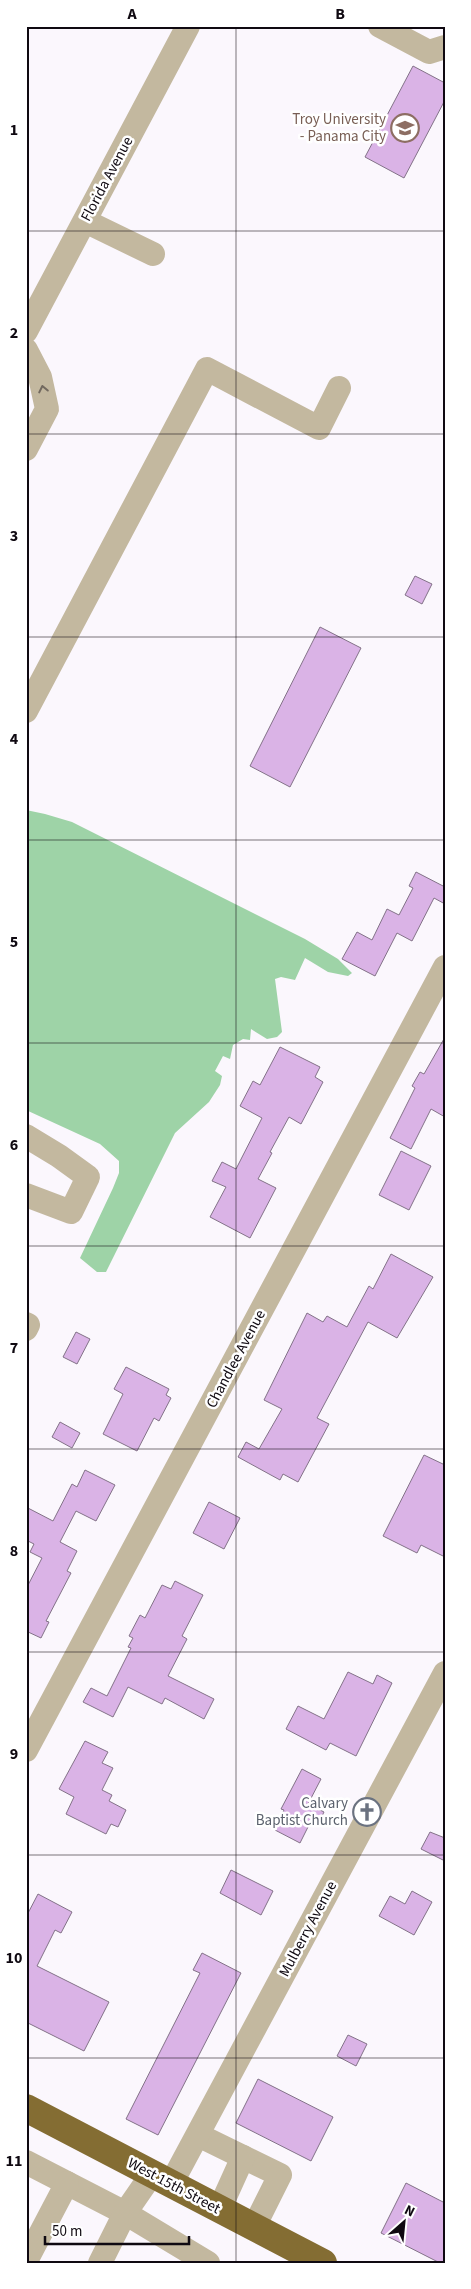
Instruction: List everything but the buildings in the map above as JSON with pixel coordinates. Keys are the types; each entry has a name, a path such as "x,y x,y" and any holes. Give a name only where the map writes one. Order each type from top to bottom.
{"highway":[{"name":"West 15th Street","path":"28,2114 162,2179 322,2263"}],"street":[{"name":"Florida Avenue","path":"26,331 188,26"},
{"path":"380,26 430,52 445,47"},
{"path":"85,221 153,254"},
{"path":"26,350 40,377 47,409 26,449"},
{"path":"26,711 207,369 319,428 339,388"},
{"name":"Chandlee Avenue","path":"26,1750 445,967"},
{"path":"26,1136 59,1156 88,1177 71,1212 26,1195"},
{"path":"26,1324 28,1325 26,1329"},
{"name":"Mulberry Avenue","path":"100,2263 125,2213 162,2179 198,2135 445,1674"},
{"path":"198,2135 280,2175 254,2227"},
{"path":"219,2210 243,2157"},
{"path":"26,2162 125,2213 208,2263"},
{"path":"26,2261 67,2184"}],"green space":[{"path":"26,810 72,822 305,939 338,959 352,973 348,976 328,972 305,958 295,980 281,977 275,979 282,1032 277,1037 267,1039 251,1029 250,1040 243,1039 233,1045 230,1059 223,1056 215,1071 222,1076 220,1085 209,1102 175,1133 106,1272 97,1272 80,1258 113,1188 119,1173 119,1161 100,1144 26,1110"}],"place":[{"name":"Troy University - Panama City","path":"405,128"},
{"name":"Calvary Baptist Church","path":"367,1812"}]}
